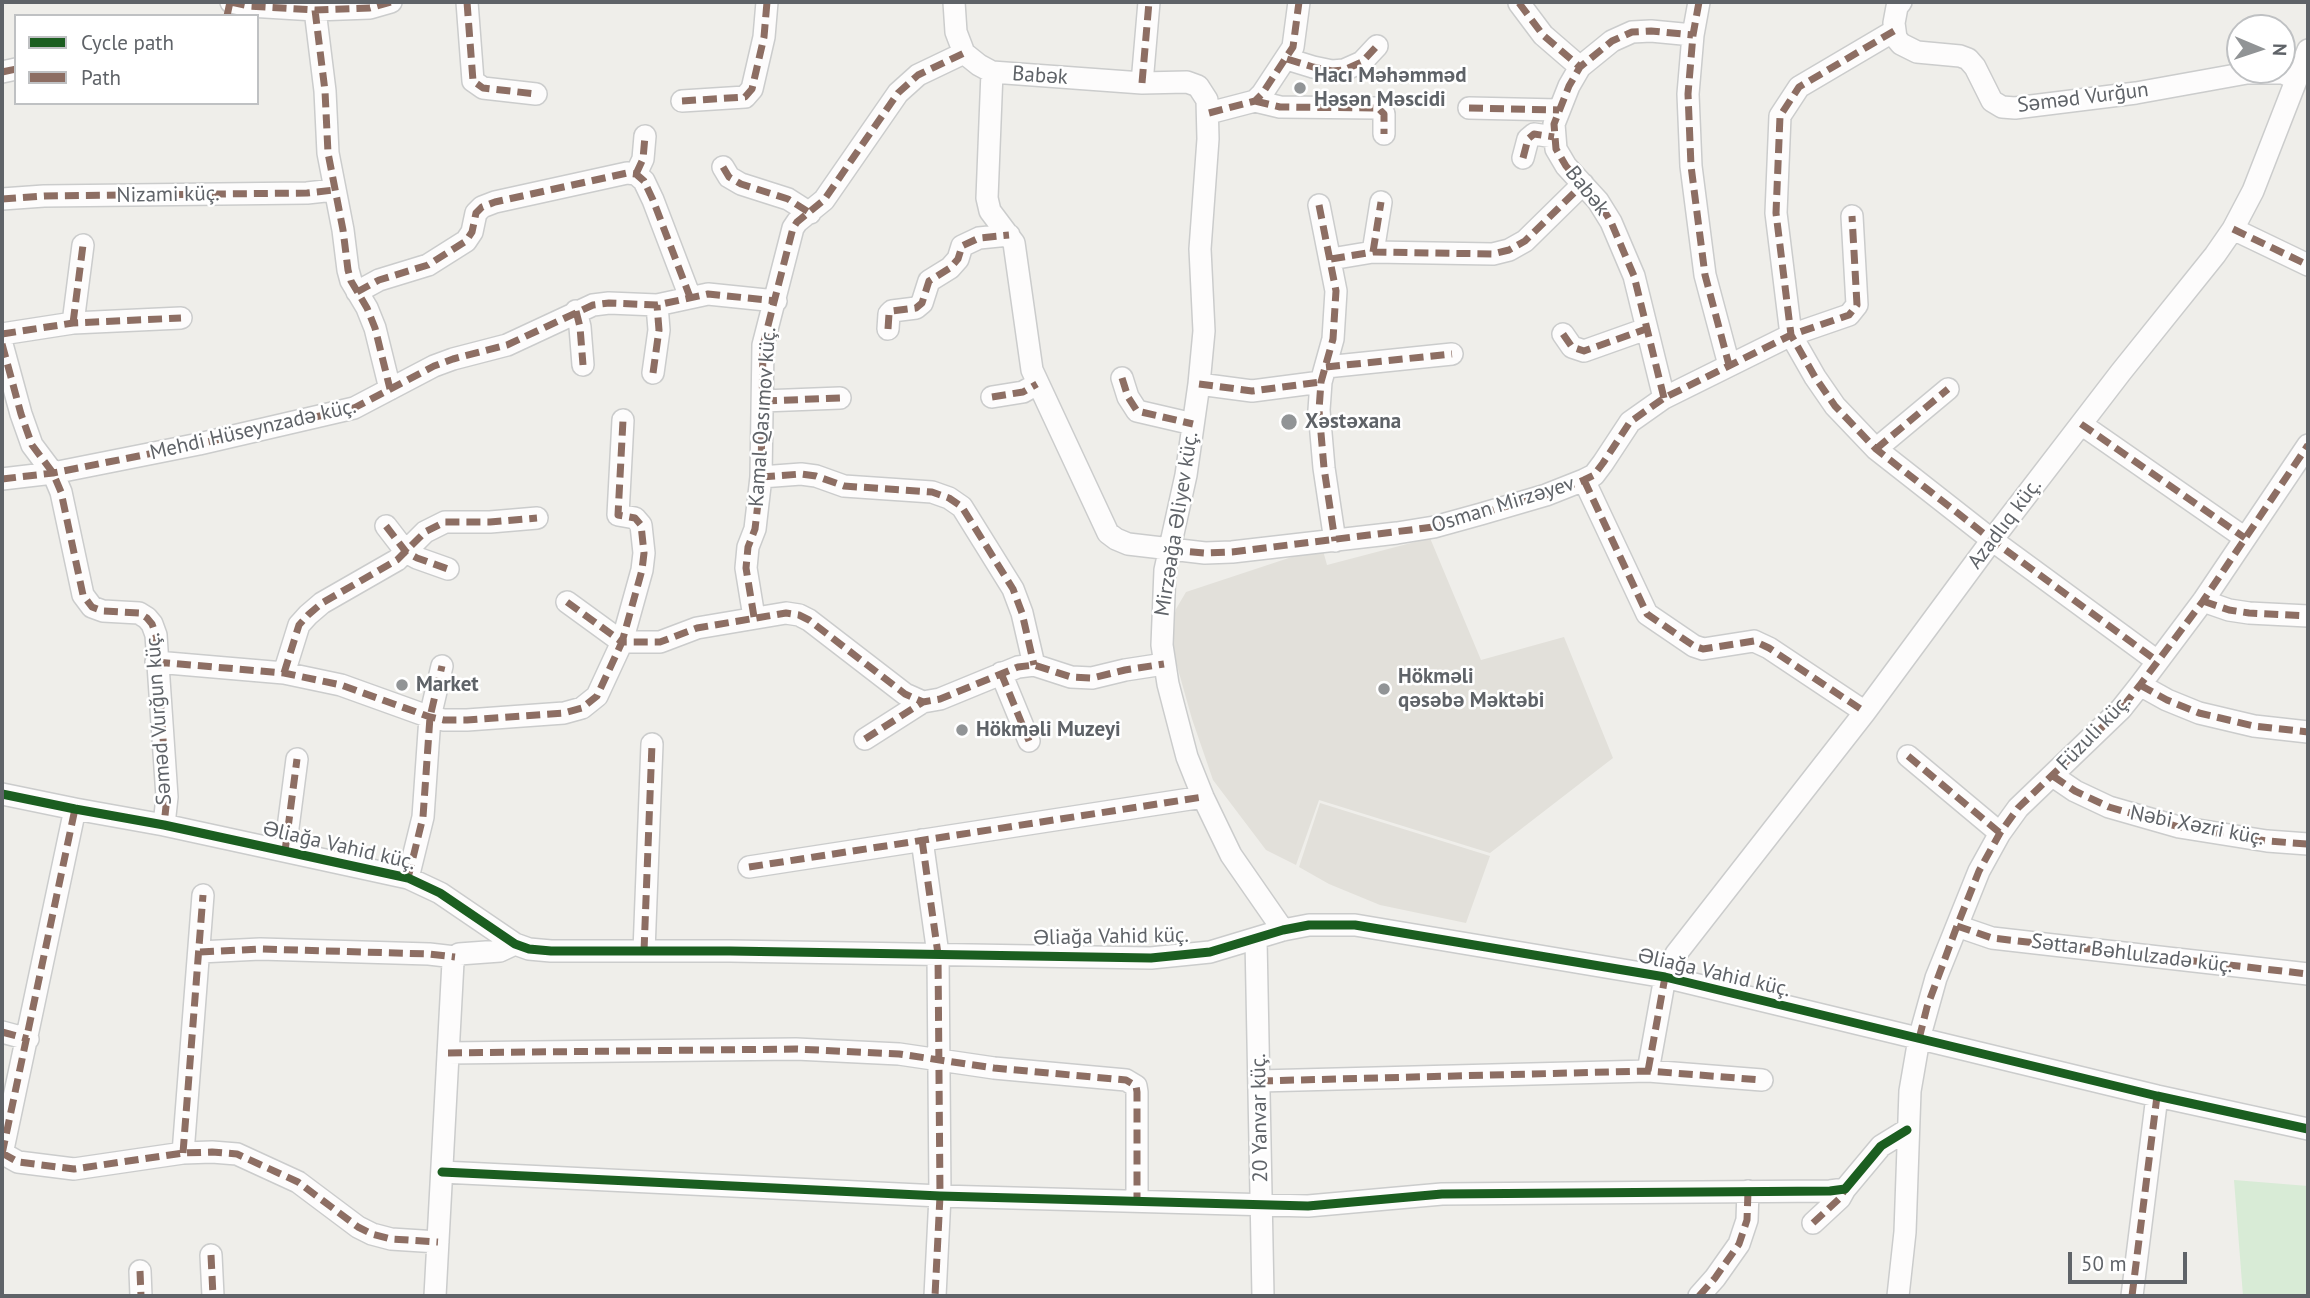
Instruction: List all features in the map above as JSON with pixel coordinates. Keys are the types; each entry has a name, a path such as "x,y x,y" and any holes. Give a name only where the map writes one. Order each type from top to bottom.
{"street":[{"path":"230,2 249,6 315,10 370,8 391,2"},
{"path":"467,2 473,81 483,88 536,94"},
{"path":"682,101 745,97 752,89 762,48 767,2"},
{"path":"954,2 956,32 964,53"},
{"path":"1142,83 1149,2"},
{"path":"1255,101 1293,47 1299,2"},
{"path":"1699,2 1688,94 1694,189 1705,275 1729,365"},
{"path":"1901,2 1894,16 1894,31 1799,87 1780,116 1776,214 1791,335 1835,406 1876,449 1992,540 2157,661"},
{"path":"1519,4 1543,35 1580,67"},
{"path":"315,10 325,91 328,153 348,270 375,328 390,389"},
{"name":"Səməd Vurğun","path":"1894,31 1900,44 1907,49 1968,59 1975,67 1992,101 2002,107 2015,108 2136,93 2226,77"},
{"path":"1523,158 1528,139 1534,134 1554,136 1554,124 1559,110 1580,67 1612,41 1632,32 1693,35"},
{"path":"1287,59 1313,68 1344,70 1362,62 1377,46"},
{"name":"Azadlıq küç.","path":"2296,79 2308,50"},
{"name":"Babək","path":"964,53 992,72 1142,83 1187,82 1198,86 1203,92"},
{"name":"Kamal Qasımov küç.","path":"754,617 746,568 748,547 755,529 761,477 763,345 793,228 824,200 898,93 918,75 964,53"},
{"path":"992,72 987,198 990,211 1009,235"},
{"name":"Azadlıq küç.","path":"1648,1071 1665,977 1686,940 1865,712 2081,424 2216,255 2233,229 2268,158 2294,84"},
{"name":"Mirzəağa Əliyev küç.","path":"1203,92 1209,113 1201,223 1204,331 1186,475 1169,550 1161,621 1164,664 1187,757 1203,797 1231,855 1283,930"},
{"path":"1209,113 1255,101 1280,107 1378,108 1384,114 1384,134"},
{"path":"1469,108 1559,110"},
{"path":"636,174 643,159 645,136"},
{"name":"Babək","path":"1554,136 1556,149 1566,166 1598,201 1611,222 1634,276 1664,398"},
{"path":"723,167 729,177 741,184 788,199 810,213"},
{"path":"358,292 379,280 428,265 466,241 472,232 476,214 482,207 627,173 636,174 644,181 690,297"},
{"path":"1331,259 1373,252 1493,254 1509,250 1525,241 1583,184"},
{"name":"Nizami küç.","path":"2,199 44,196 307,193 334,190"},
{"path":"1373,252 1381,202"},
{"path":"1319,205 1336,290 1333,340 1319,410 1335,541"},
{"name":"Osman Mirzəyev","path":"1009,235 1014,243 1028,354 1037,384 1108,533 1128,544 1205,553 1335,541 1434,527 1546,495 1594,475 1630,422 1664,398 1791,335 1849,315 1857,305 1852,216"},
{"path":"2233,229 2308,265"},
{"path":"888,329 889,314 892,311 916,308 922,303 929,281 950,268 958,259 962,246 979,238 1009,235"},
{"path":"73,323 83,245"},
{"name":"Mehdi Hüseynzadə küç.","path":"2,479 52,473 199,444 355,408 453,359 507,345 593,305 657,305 708,294 776,301"},
{"path":"653,373 659,330 657,305"},
{"path":"576,311 583,365"},
{"path":"2,334 73,323 181,318"},
{"path":"1563,334 1572,347 1584,351 1646,329"},
{"name":"Səməd Vurğun küç.","path":"2,344 20,414 32,445 52,473 61,492 83,595 92,607 103,611 139,613 147,618 156,635 167,797 164,825"},
{"path":"1199,384 1252,391 1324,375 1452,354"},
{"path":"1122,377 1128,397 1137,411 1193,424"},
{"path":"992,397 1023,392 1037,384"},
{"path":"1876,449 1948,389"},
{"path":"762,401 840,398"},
{"path":"156,662 285,673 341,685 444,720 564,713 582,708 597,696 622,642 642,570 644,552 641,525 635,518 618,515 623,420"},
{"path":"2081,424 2245,538"},
{"name":"Füzuli küç.","path":"1898,1296 1905,1232 1910,1091 1919,1038 1927,1007 1979,871 2000,833 2018,808 2120,709 2140,685 2203,601 2306,453"},
{"path":"761,477 801,474 816,476 844,486 932,492 949,498 962,507 1013,589 1022,613 1034,665"},
{"path":"1584,480 1647,614 1694,646 1703,649 1754,641 1769,648 1865,712"},
{"path":"285,673 299,625 308,615 322,603 397,560 425,532 444,522 537,518"},
{"path":"386,526 406,552 448,569"},
{"path":"2203,601 2239,611 2308,616"},
{"path":"567,602 622,642 660,642 697,628 754,617 786,613 799,615 905,694 923,702"},
{"path":"866,739 923,702 940,699 1018,667 1034,665 1071,677 1092,678 1164,664"},
{"path":"408,878 422,817 430,717 442,666"},
{"path":"1001,673 1029,741"},
{"path":"2140,685 2199,713 2254,726 2308,732"},
{"path":"645,951 652,744"},
{"path":"1908,756 2000,833"},
{"path":"285,851 297,759"},
{"name":"Nəbi Xəzri küç.","path":"2053,776 2074,791 2109,807 2167,823 2267,841 2308,844"},
{"name":"Əliağa Vahid küç.","path":"2,794 164,825 408,878 440,894 515,944 529,949 1151,958 1210,952 1283,930 1321,923 1364,926 1665,977 2157,1096 2308,1129"},
{"path":"749,867 1203,797"},
{"path":"75,810 2,1153 18,1162 74,1169 183,1153 237,1154 298,1182 358,1227 372,1234 391,1239 438,1242"},
{"path":"922,841 938,954 940,1196 935,1296"},
{"path":"183,1153 203,895"},
{"name":"Səttar Bəhlulzadə küç.","path":"1957,926 1992,938 2308,974"},
{"name":"20 Yanvar küç.","path":"1256,939 1263,1296"},
{"path":"200,952 273,950 455,957 465,952 500,951 515,944"},
{"path":"435,1296 452,969 455,957"},
{"path":"2,1032 28,1039"},
{"path":"448,1053 796,1049 899,1054 994,1068 1126,1080 1136,1086 1137,1200"},
{"path":"1259,1082 1648,1071 1762,1080"},
{"path":"2132,1296 2157,1096"},
{"path":"1813,1223 1840,1198 1881,1146 1907,1130"},
{"path":"442,1172 940,1196 1137,1200 1262,1206 1350,1204 1442,1194 1845,1189"},
{"path":"1699,1296 1738,1244 1746,1220 1748,1191"},
{"path":"211,1255 213,1296"},
{"path":"140,1271 141,1296"}],"shaded area":[{"name":"Hökməli qəsəbə Məktəbi","path":"1430,538 1481,660 1564,637 1613,758 1490,853 1319,800 1296,865 1266,850 1213,780 1174,655 1171,630 1176,609 1186,592 1322,547 1327,565"},
{"path":"1320,803 1490,856 1466,923 1380,905 1329,884 1299,867"}],"green space":[{"path":"2234,1180 2308,1186 2308,1296 2243,1296"}],"marked path":[{"path":"227,14 230,2"},
{"path":"231,2 249,6 315,10 370,8 391,2"},
{"path":"467,2 473,81 483,88 536,94"},
{"path":"682,101 745,97 752,89 764,37 767,2"},
{"path":"1142,83 1149,2"},
{"path":"1209,113 1255,101 1262,94 1293,47 1299,2"},
{"path":"1699,2 1688,94 1691,166 1705,275 1729,365"},
{"path":"1519,3 1543,35 1580,67"},
{"path":"315,10 325,91 328,153 348,270 375,328 390,389"},
{"path":"1894,31 1799,87 1780,116 1776,213 1791,335 1835,406 1876,449 1992,540 2157,661"},
{"path":"1664,398 1634,276 1611,222 1598,201 1566,166 1556,149 1554,124 1569,86 1580,67 1612,41 1632,32 1693,35"},
{"path":"1287,59 1332,71 1344,70 1362,62 1377,46"},
{"path":"754,617 746,568 748,547 755,529 761,477 763,345 793,228 824,200 898,93 918,75 964,53"},
{"path":"2,72 14,69"},
{"path":"1255,101 1280,107 1378,108 1384,114 1384,134"},
{"path":"1469,108 1559,110"},
{"path":"1523,158 1528,139 1534,134 1554,137"},
{"path":"636,174 643,159 645,136"},
{"path":"723,167 729,177 741,184 788,199 810,213"},
{"path":"357,292 379,280 428,265 466,241 472,232 476,213 482,207 627,173 636,174 644,181 690,297"},
{"path":"1331,259 1373,252 1493,254 1509,250 1525,241 1583,184"},
{"path":"2,199 44,196 307,193 334,190"},
{"path":"1373,252 1381,202"},
{"path":"1319,205 1336,291 1333,339 1321,382 1319,410 1335,541"},
{"path":"1169,550 1232,552 1434,527 1546,495 1584,480 1594,475 1630,422 1664,398 1791,335 1849,315 1857,305 1852,216"},
{"path":"2233,229 2308,265"},
{"path":"888,329 889,314 892,311 916,308 922,303 929,281 950,268 958,259 962,246 979,238 1009,235"},
{"path":"73,323 83,245"},
{"path":"2,479 53,473 199,444 354,408 434,366 507,345 593,305 657,305 708,294 776,301"},
{"path":"653,373 659,330 657,305"},
{"path":"576,311 583,365"},
{"path":"2,334 73,323 181,318"},
{"path":"1563,334 1572,347 1584,351 1646,329"},
{"path":"2,344 32,445 53,473 61,492 83,595 92,607 103,611 139,613 152,624 156,635 167,797 164,825"},
{"path":"1326,367 1452,354"},
{"path":"1122,378 1128,397 1137,411 1193,424"},
{"path":"1199,384 1252,391 1321,382"},
{"path":"992,397 1023,392 1037,384"},
{"path":"1876,449 1948,389"},
{"path":"763,401 840,398"},
{"path":"567,602 622,642 642,570 644,553 641,525 635,518 618,515 623,420"},
{"path":"2081,424 2245,538"},
{"path":"1919,1039 1927,1007 1957,926 1979,871 2000,833 2018,808 2121,709 2203,601 2308,445"},
{"path":"761,477 801,474 816,476 844,486 932,492 949,498 962,507 1013,589 1022,613 1034,665"},
{"path":"1584,480 1647,614 1694,646 1703,649 1754,641 1769,648 1865,712"},
{"path":"284,673 299,625 308,615 322,603 397,560 425,532 445,522 537,518"},
{"path":"386,526 406,552 448,569"},
{"path":"2203,601 2229,610 2249,613 2308,616"},
{"path":"156,662 284,673 341,685 444,720 564,713 582,708 597,696 622,642 660,642 697,628 786,613 809,620 905,694 923,702 940,699 1018,667 1034,665 1071,677 1092,678 1164,664"},
{"path":"408,878 423,817 430,717 442,666"},
{"path":"1001,673 1029,741"},
{"path":"2140,685 2199,713 2254,726 2308,732"},
{"path":"865,739 923,702"},
{"path":"644,951 652,744"},
{"path":"1908,756 2000,833"},
{"path":"285,851 297,759"},
{"path":"2053,776 2075,791 2109,807 2179,827 2267,841 2308,844"},
{"path":"749,867 1203,797"},
{"path":"2,1154 75,809"},
{"path":"922,840 938,954 940,1196 935,1296"},
{"path":"183,1153 203,895"},
{"path":"1957,926 1992,938 2308,974"},
{"path":"200,952 260,949 455,957"},
{"path":"1648,1071 1665,977"},
{"path":"2,1032 28,1039"},
{"path":"448,1053 796,1049 899,1054 994,1068 1126,1080 1136,1086 1137,1092 1137,1200"},
{"path":"1259,1081 1648,1071 1762,1080"},
{"path":"2132,1296 2157,1096"},
{"path":"2,1153 18,1162 74,1169 183,1153 237,1154 298,1182 358,1227 372,1234 391,1239 438,1242"},
{"path":"1813,1223 1840,1198 1845,1189"},
{"path":"1699,1296 1739,1244 1747,1220 1748,1191"},
{"path":"211,1255 213,1296"},
{"path":"140,1271 141,1296"}],"cycle path":[{"path":"2,794 164,825 408,878 440,893 515,944 529,949 1151,958 1210,952 1309,925 1355,925 1665,977 2157,1096 2308,1129"},
{"path":"442,1172 940,1196 1308,1206 1442,1194 1830,1191 1845,1189 1881,1146 1907,1130"}],"place":[{"name":"Hacı Məhəmməd Həsən Məscidi","path":"1300,88"},
{"name":"Xəstəxana","path":"1289,422"},
{"name":"Market","path":"402,685"},
{"name":"Hökməli qəsəbə Məktəbi","path":"1384,689"},
{"name":"Hökməli Muzeyi","path":"962,730"}]}
